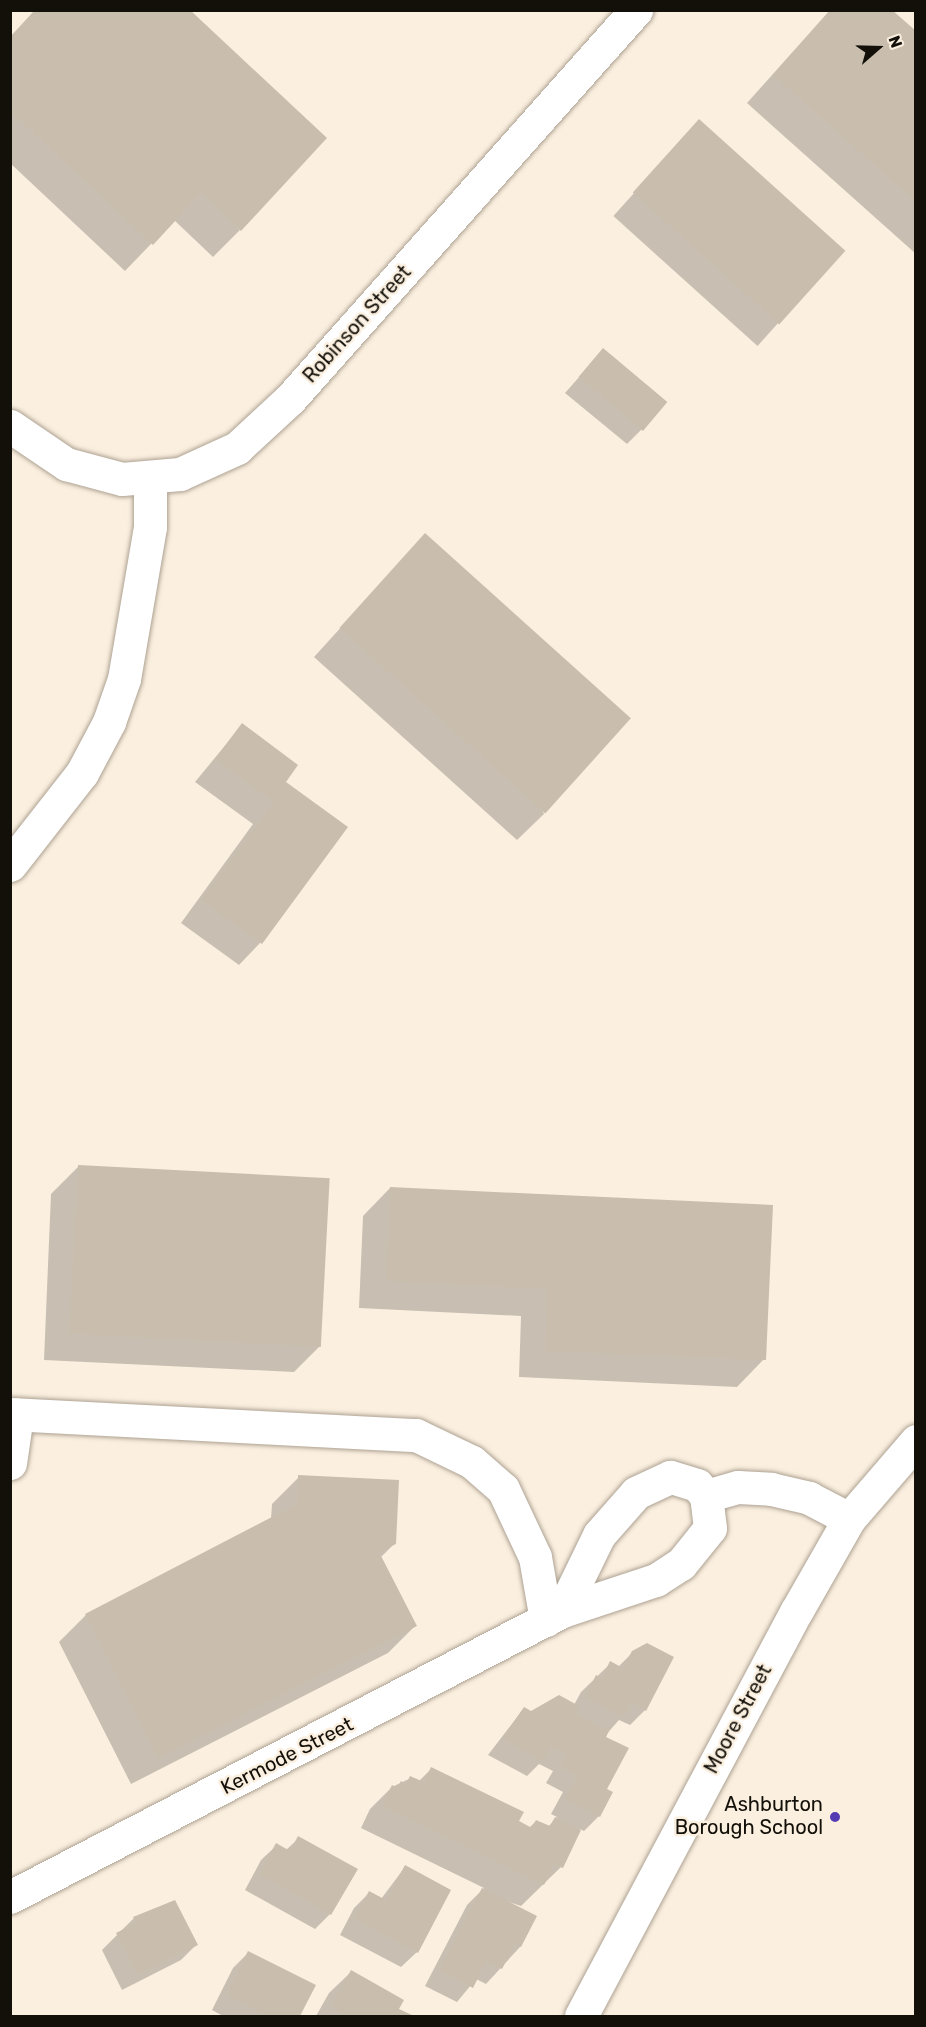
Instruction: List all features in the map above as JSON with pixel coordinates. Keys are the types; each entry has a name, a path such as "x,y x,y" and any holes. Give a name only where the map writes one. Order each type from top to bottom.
{"street":[{"name":"Robinson Street","path":"10,426 66,464 105,476 150,479 208,464 266,424 636,10"},
{"path":"10,865 82,773 109,722 124,679 146,550 150,479"},
{"path":"10,1463 14,1414 416,1435 472,1462 503,1489 535,1557 554,1615"},
{"name":"Moore Street","path":"581,2016 795,1612 849,1519 915,1441"},
{"path":"554,1615 599,1535 636,1493 670,1477 698,1485 706,1496 738,1487 771,1489 809,1498 849,1519"},
{"name":"Kermode Street","path":"10,1897 554,1615 630,1590 681,1564 710,1528 706,1496"}],"building":[{"path":"35,10 190,10 327,138 241,231 201,193 153,245 10,111 10,38"},
{"path":"831,10 892,10 916,31 916,202 773,75"},
{"path":"699,119 845,251 779,324 633,193"},
{"path":"603,348 667,402 643,431 579,377"},
{"path":"425,533 631,718 545,813 339,628"},
{"path":"242,723 298,765 286,782 348,827 262,944 201,900 274,802 215,759"},
{"path":"78,1165 330,1178 321,1347 69,1334"},
{"path":"390,1187 773,1205 766,1360 545,1351 547,1289 386,1281"},
{"path":"298,1475 399,1480 396,1544 379,1552 417,1626 158,1758 85,1614 297,1504"},
{"path":"647,1643 674,1657 646,1711 631,1703 624,1717 585,1697 596,1675 602,1678 610,1661 623,1668 632,1651"},
{"path":"559,1695 579,1706 575,1713 609,1731 606,1737 629,1748 607,1789 613,1792 600,1817 565,1799 577,1776 560,1767 567,1755 551,1747 543,1761 502,1739 524,1707 531,1711"},
{"path":"431,1767 524,1812 519,1821 532,1828 536,1820 550,1826 555,1817 581,1830 563,1868 554,1865 544,1885 382,1806 392,1785 397,1788 401,1781 406,1784 410,1776 424,1782"},
{"path":"298,1836 358,1869 331,1915 259,1874 276,1843 290,1851"},
{"path":"405,1865 451,1890 418,1953 354,1919 369,1891 386,1900"},
{"path":"482,1888 537,1916 521,1947 515,1944 502,1969 486,1962 473,1988 439,1970"},
{"path":"175,1900 198,1945 138,1976 116,1933 136,1923 133,1917"},
{"path":"248,1951 316,1985 300,2016 268,2016 226,1995"},
{"path":"351,1970 404,2000 399,2009 414,2016 339,2016 341,2012 330,2007"}],"place":[{"name":"Ashburton Borough School","path":"835,1817"}]}
